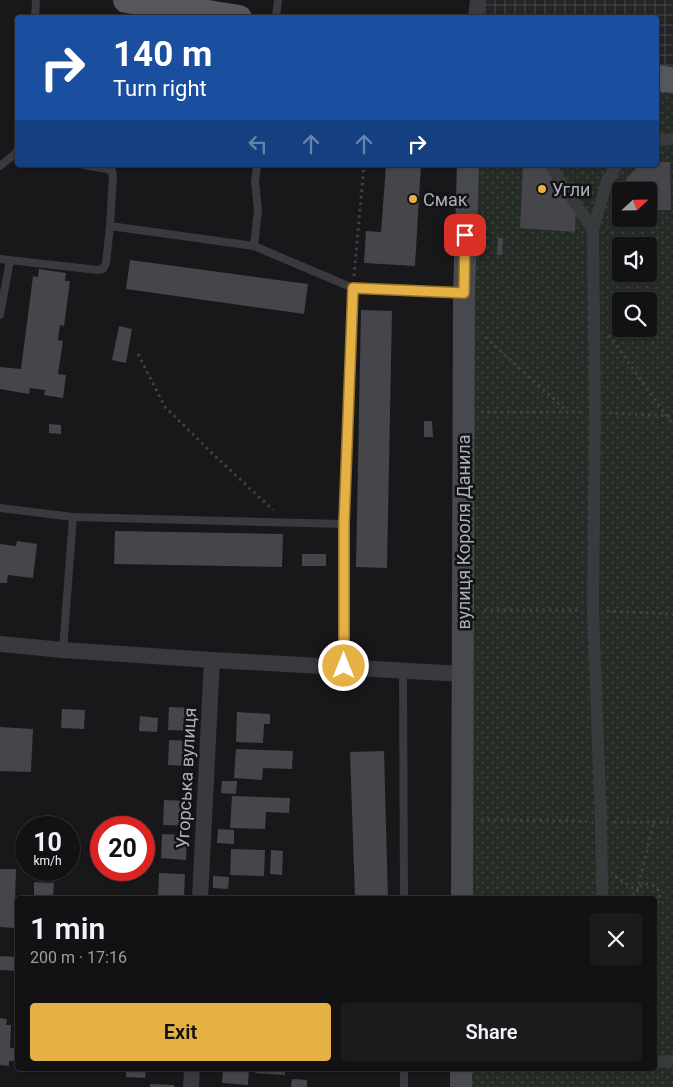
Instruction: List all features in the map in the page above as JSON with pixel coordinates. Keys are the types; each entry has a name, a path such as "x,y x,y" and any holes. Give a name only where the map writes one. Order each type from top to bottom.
{"main road":[{"path":"126,0 220,15"},
{"path":"659,78 673,80"},
{"name":"вулиця Короля Данила","path":"462,896 463,412 468,167"},
{"path":"461,1071 461,1087"}],"street":[{"path":"476,15 478,0"},
{"path":"659,141 673,139"},
{"path":"551,167 592,230"},
{"path":"602,896 593,610 595,412 592,230 607,181 616,167"},
{"path":"0,644 212,660 462,674"},
{"name":"Угорська вулиця","path":"200,896 212,660"},
{"path":"657,1062 673,1061"},
{"path":"191,1087 192,1071"}],"lane":[{"path":"35,15 36,0"},
{"path":"276,15 278,0"},
{"path":"1,165 15,154"},
{"path":"0,258 98,270 104,269 110,226 113,177 112,172 107,169 96,167"},
{"path":"254,246 258,210 255,182 256,167"},
{"path":"110,226 254,246 353,288 464,293"},
{"path":"0,315 10,260"},
{"path":"344,666 344,524 353,288"},
{"path":"0,508 73,517 344,524"},
{"path":"63,650 73,517"},
{"path":"404,671 404,896"},
{"path":"404,1071 404,1087"}],"path":[{"path":"353,288 364,167"},
{"path":"594,314 673,425"},
{"path":"485,336 568,412"},
{"path":"138,354 165,407 286,523"},
{"path":"463,412 595,412 673,416"},
{"path":"463,820 673,822"},
{"path":"637,896 654,822"},
{"path":"602,868 637,891"},
{"path":"631,896 643,885 655,885 660,891 660,899 657,904"}],"shaded area":[{"path":"478,0 673,0 673,80 659,78 659,15 476,15"},
{"path":"659,78 673,80 673,1087 461,1087 461,1071 657,1071 657,896 462,896 468,167 659,167"}],"building":[{"path":"659,162 670,162 671,210 658,210 658,182 625,182 637,167 659,167"},
{"path":"386,167 421,167 415,266 364,263 366,231 381,232"},
{"name":"Угли","path":"523,167 547,167 576,211 575,232 520,228"},
{"path":"498,238 503,238 502,255 497,255"},
{"path":"130,260 308,284 304,314 126,289"},
{"path":"39,269 66,273 65,281 70,281 64,326 60,325 58,340 63,341 58,374 66,375 63,398 44,395 45,390 30,388 29,394 0,389 0,367 21,369 33,276 38,277"},
{"path":"361,310 392,311 387,568 356,567"},
{"path":"119,326 132,329 126,363 112,360"},
{"path":"424,421 432,421 433,437 424,437"},
{"path":"49,424 61,425 61,434 49,433"},
{"path":"115,531 283,534 282,567 114,564"},
{"path":"17,541 37,544 33,578 8,575 7,583 0,583 0,544 16,546"},
{"path":"302,554 326,554 326,566 302,566"},
{"path":"169,707 195,708 194,731 168,730"},
{"path":"62,709 85,710 84,729 61,728"},
{"path":"237,712 270,714 270,724 264,724 263,743 236,742"},
{"path":"140,716 158,718 157,732 139,731"},
{"path":"0,727 33,729 31,772 0,771"},
{"path":"169,740 193,741 192,760 185,759 185,766 168,765"},
{"path":"236,749 293,751 292,769 263,768 262,780 234,778"},
{"path":"384,751 388,896 355,896 350,752"},
{"path":"222,781 237,781 236,794 221,793"},
{"path":"232,796 290,798 289,813 266,812 265,829 230,828"},
{"path":"164,800 190,801 189,826 163,825"},
{"path":"218,829 234,830 234,844 217,843"},
{"path":"162,834 187,835 186,860 161,858"},
{"path":"231,849 265,850 264,876 230,875"},
{"path":"271,850 283,851 282,875 270,874"},
{"path":"0,869 15,869 14,928 0,927"},
{"path":"159,873 185,874 184,896 158,896"},
{"path":"213,876 229,877 228,889 213,888"},
{"path":"34,882 54,883 53,896 34,896"},
{"path":"0,956 15,957 15,971 0,970"},
{"path":"0,1018 7,1019 6,1025 11,1025 10,1048 15,1048 15,1061 9,1061 9,1066 0,1065"},
{"path":"126,1071 146,1071 145,1078 126,1077"},
{"path":"223,1071 249,1071 248,1085 222,1083"},
{"path":"255,1071 285,1071 285,1075 255,1073"},
{"path":"292,1079 307,1080 307,1087 291,1087"},
{"path":"150,1084 174,1085 174,1087 150,1087"}],"place":[{"name":"Угли","path":"542,189"},
{"name":"Смак","path":"413,199"}],"route":[{"path":"344,666 344,524 353,288 464,293 465,235"}]}
